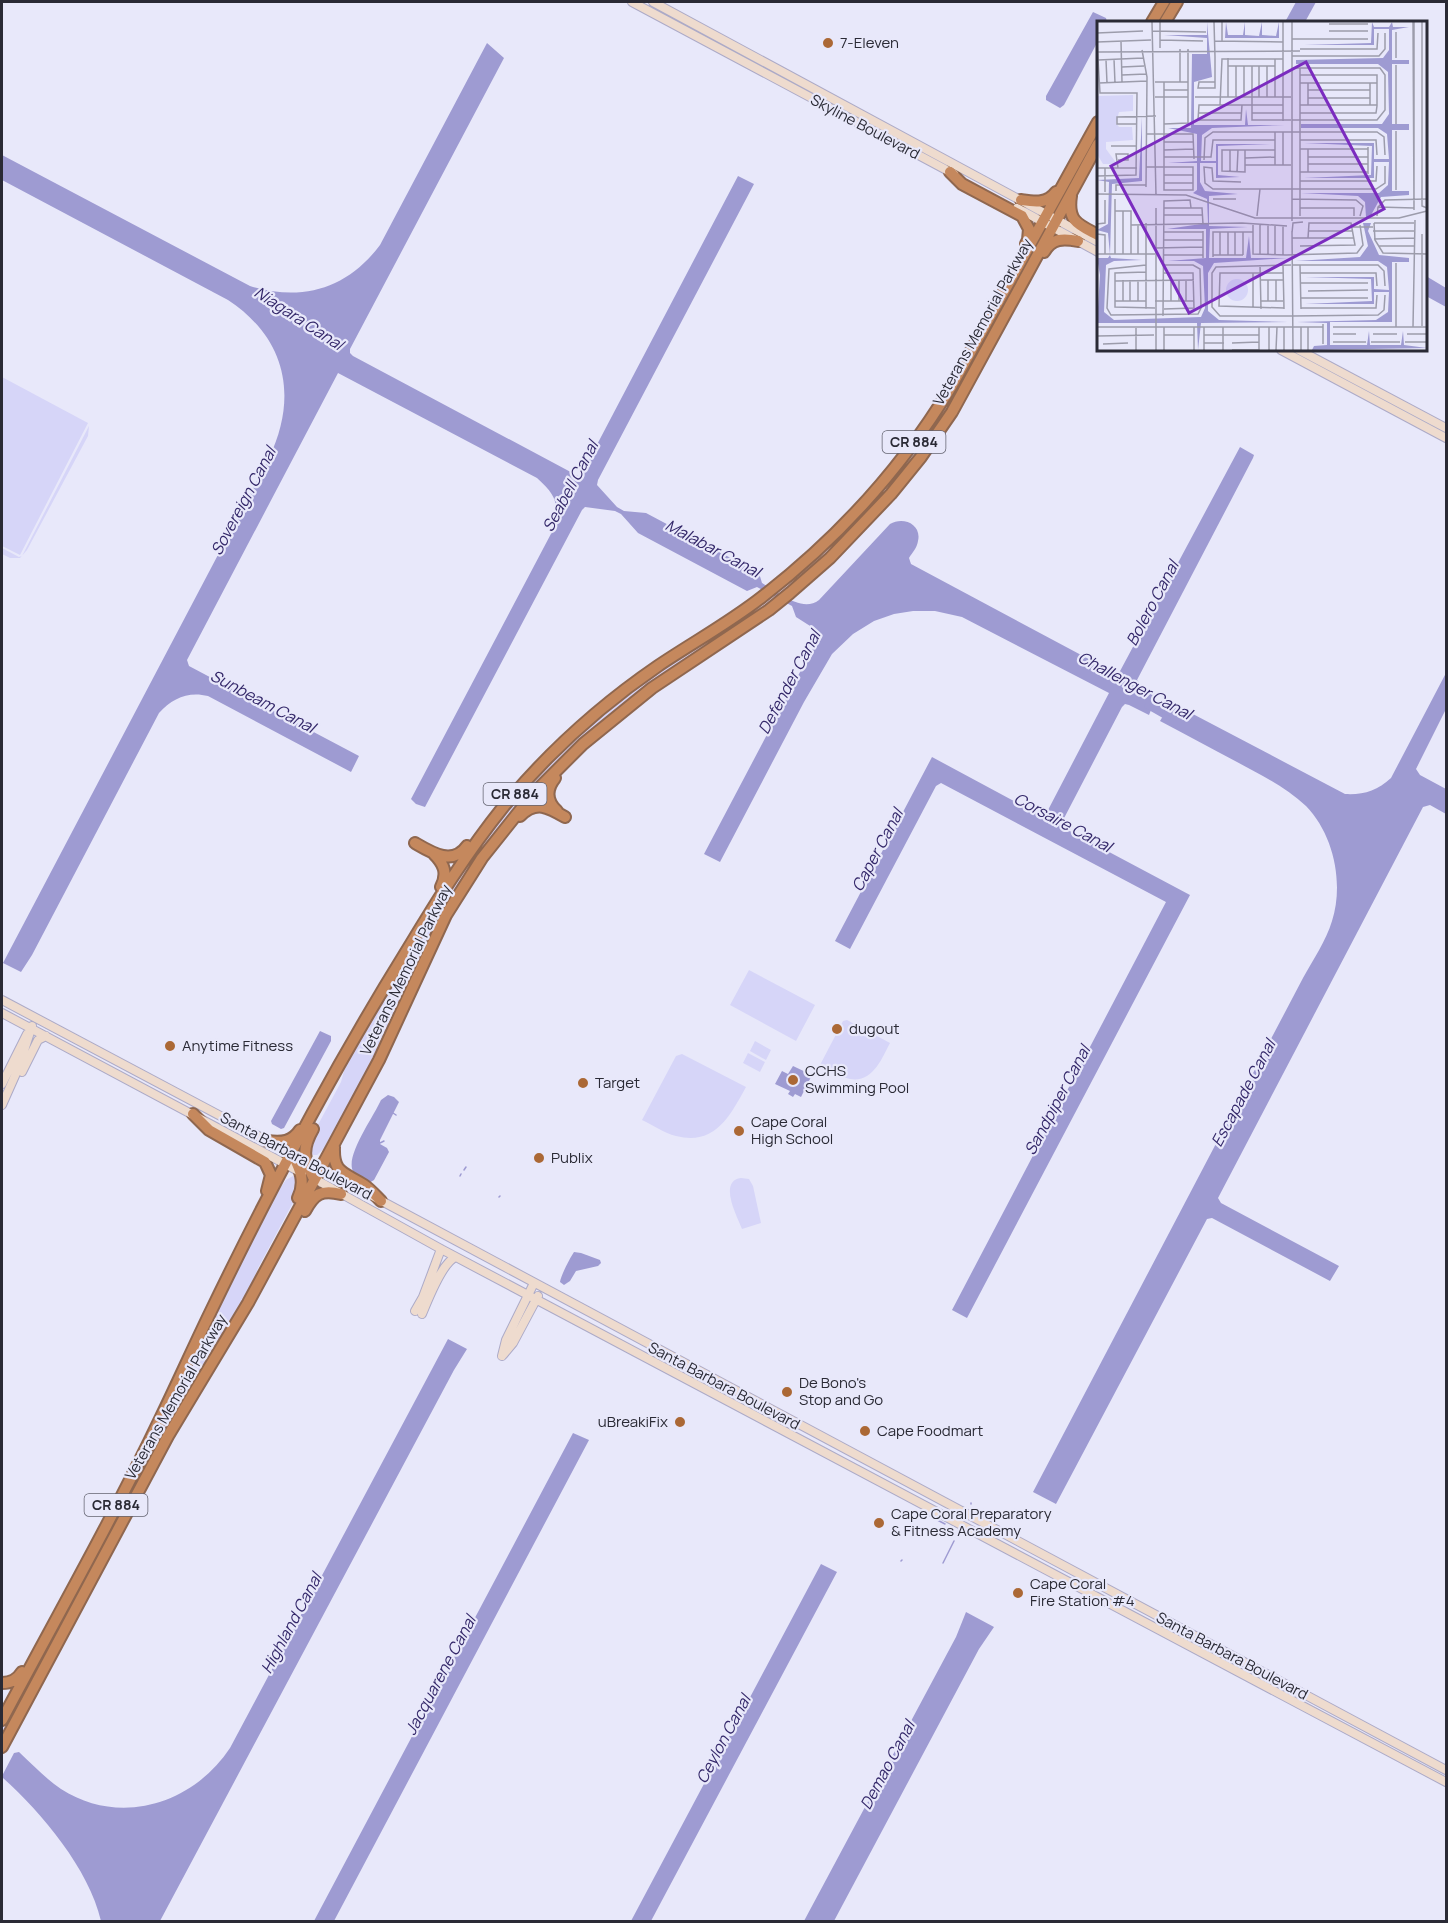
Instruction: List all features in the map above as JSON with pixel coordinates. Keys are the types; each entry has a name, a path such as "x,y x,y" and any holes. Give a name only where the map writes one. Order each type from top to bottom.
{"highway":[{"path":"1153,21 1164,2"},
{"path":"1166,21 1176,2"},
{"path":"1021,200 1038,202 1053,196 1097,118"},
{"name":"Veterans Memorial Parkway","path":"2,1748 168,1436 254,1292 335,1142 386,1045 446,915 482,858 533,794 583,744 652,688 769,610 790,593 853,535 898,486 940,430 990,346 1097,124"},
{"name":"Veterans Memorial Parkway","path":"2,1720 155,1431 223,1287 350,1044 458,868 481,835 526,781 576,731 658,666 759,600 807,560 857,511 913,443 951,387 1013,275 1072,192 1097,146"},
{"path":"950,172 962,184 1024,219 1028,228 1028,240 1013,275"},
{"path":"1072,192 1070,210 1075,222 1097,234"},
{"path":"990,346 1047,247 1052,242 1062,239 1078,241"},
{"path":"446,915 459,902 485,862 523,813 540,806 562,815 552,808 549,800 549,785 583,750 652,688"},
{"path":"434,854 452,857 463,852 512,790 520,782 526,781"},
{"path":"362,1022 366,1007 442,885 445,874 443,863 434,854 415,843"},
{"path":"267,1141 285,1142 297,1134 340,1054 350,1044"},
{"path":"314,1179 306,1161 306,1142 338,1080 344,1056"},
{"path":"193,1114 209,1130 263,1160 271,1175 269,1186 236,1249 223,1287"},
{"path":"335,1142 334,1160 339,1170 364,1185 381,1201"},
{"path":"254,1292 260,1270 302,1191 303,1181 292,1154"},
{"path":"254,1292 268,1280 313,1197 328,1191 341,1194"},
{"path":"2,1683 9,1683 19,1676 59,1602 71,1590"}],"main road":[{"name":"Skyline Boulevard","path":"632,2 950,172 1097,242"},
{"name":"Skyline Boulevard","path":"653,2 1021,200 1078,241 1097,251"},
{"path":"1283,351 1446,438"},
{"path":"1301,351 1446,428"},
{"name":"Santa Barbara Boulevard","path":"2,1000 1444,1769"},
{"name":"Santa Barbara Boulevard","path":"2,1013 456,1257 1446,1782"},
{"path":"8,1093 35,1018"},
{"path":"2,1084 31,1028"},
{"path":"2,1105 38,1040 45,1036"},
{"path":"392,1221 406,1224 447,1247 459,1244"},
{"path":"441,1249 418,1313 450,1260 456,1257"},
{"path":"534,1283 506,1340 502,1356 513,1343 542,1288"},
{"path":"1171,1635 1187,1638 1234,1663 1244,1662"},
{"path":"1368,1740 1374,1738 1419,1761 1444,1769"}],"shaded area":[{"path":"993,322 975,365 942,418 899,478 861,521 819,562 774,599 609,715 559,761 505,820 480,853 446,906 387,1034 329,1144 317,1155 309,1153 312,1136 341,1082 347,1060 362,1033 464,867 517,798 583,731 629,693 844,532 887,485 921,441"},
{"path":"2,377 88,423 20,555 2,546"},
{"path":"89,426 88,436 27,550 22,555"},
{"path":"2,548 19,557 22,556 20,558 10,558 2,554"},
{"path":"749,970 815,1005 796,1041 730,1005"},
{"path":"847,1020 890,1043 876,1068 865,1077 858,1079 846,1078 820,1065 843,1021"},
{"path":"755,1041 771,1050 766,1060 750,1051"},
{"path":"748,1053 765,1062 760,1072 743,1063"},
{"path":"682,1054 746,1087 720,1126 701,1137 676,1136 642,1120 676,1056"},
{"path":"293,1176 298,1177 297,1195 258,1268 251,1291 2,1740 2,1730 153,1445 231,1279 277,1192 286,1180"},
{"path":"741,1178 749,1179 753,1186 761,1223 742,1229 733,1208 730,1192 734,1181"}],"water":[{"path":"1296,2 1316,2 1306,21 1286,21"},
{"path":"1093,12 1106,18 1107,21 1097,21 1097,43 1064,105 1060,108 1046,100 1046,96"},
{"path":"487,43 504,58 350,349 353,356 580,477 738,176 754,184 598,480 597,485 617,507 624,511 646,513 759,573 762,583 790,600 805,604 819,600 890,524 906,521 914,526 918,535 917,546 909,558 911,564 1119,673 1240,447 1254,455 1253,458 1137,680 1155,693 1157,704 1165,708 1170,702 1345,794 1358,794 1375,789 1391,778 1446,673 1446,709 1416,769 1420,775 1446,789 1446,814 1430,805 1423,807 1218,1198 1221,1203 1339,1266 1330,1281 1212,1218 1207,1219 1056,1504 1033,1492 1323,943 1332,921 1337,891 1330,845 1316,818 1306,806 1273,782 1160,721 1162,714 1154,709 1149,715 1129,705 1125,704 1122,707 1061,824 1064,828 1190,895 967,1318 952,1310 1166,902 941,783 936,786 850,949 835,941 932,757 1036,813 1044,815 1109,693 962,617 935,611 913,611 894,614 874,621 853,634 832,654 804,702 720,862 704,854 819,636 818,631 796,617 792,606 757,587 747,591 638,533 621,514 585,507 425,807 416,804 411,799 553,530 556,506 549,490 537,478 338,373 187,660 189,666 359,756 351,772 208,696 188,695 169,703 159,713 32,955 21,972 3,963 269,458 283,413 284,391 282,371 275,351 248,315 228,300 2,180 2,155 250,286 269,291 305,292 338,282 367,260 380,245"},
{"path":"1427,277 1446,288 1446,307 1427,297"},
{"path":"320,1031 331,1036 331,1041 284,1128 281,1129 271,1121"},
{"path":"793,1066 812,1075 801,1097 795,1094 793,1097 788,1094 790,1091 775,1084 782,1071 788,1074"},
{"path":"388,1095 399,1102 380,1140 380,1144 389,1152 374,1180 369,1183 353,1171 353,1156 381,1100"},
{"path":"574,1252 600,1260 601,1263 598,1266 576,1271 570,1281 564,1285 560,1282"},
{"path":"448,1339 467,1349 160,1921 101,1921 86,1882 62,1843 33,1808 3,1778 14,1753 19,1752 61,1789 84,1800 107,1806 131,1807 154,1804 176,1796 215,1767 230,1748"},
{"path":"573,1433 589,1440 334,1921 314,1921"},
{"path":"821,1564 837,1572 651,1921 631,1921"},
{"path":"966,1612 994,1627 979,1649 834,1921 804,1921 956,1637"}],"waterway":[{"name":"Challenger Canal","path":"1147,706 1168,718"},
{"path":"380,1143 384,1141"},
{"path":"922,1512 945,1524"},
{"path":"943,1563 954,1541"}],"place":[{"name":"7-Eleven","path":"828,43"},
{"name":"dugout","path":"837,1029"},
{"name":"Anytime Fitness","path":"170,1046"},
{"name":"CCHS Swimming Pool","path":"793,1080"},
{"name":"Target","path":"583,1083"},
{"name":"Cape Coral High School","path":"739,1131"},
{"name":"Publix","path":"539,1158"},
{"name":"De Bono's Stop and Go","path":"787,1392"},
{"name":"uBreakiFix","path":"680,1422"},
{"name":"Cape Foodmart","path":"865,1431"},
{"name":"Cape Coral Preparatory & Fitness Academy","path":"879,1523"},
{"name":"Cape Coral Fire Station #4","path":"1018,1593"}],"water label":[{"name":"Niagara Canal","path":"299,318"},
{"name":"Seabell Canal","path":"570,486"},
{"name":"Sovereign Canal","path":"243,501"},
{"name":"Malabar Canal","path":"713,548"},
{"name":"Bolero Canal","path":"1152,603"},
{"name":"Defender Canal","path":"789,682"},
{"name":"Sunbeam Canal","path":"263,701"},
{"name":"Corsaire Canal","path":"1063,822"},
{"name":"Caper Canal","path":"877,850"},
{"name":"Escapade Canal","path":"1243,1093"},
{"name":"Sandpiper Canal","path":"1057,1100"},
{"name":"Highland Canal","path":"291,1623"},
{"name":"Jacquarene Canal","path":"440,1675"},
{"name":"Ceylon Canal","path":"723,1739"},
{"name":"Demao Canal","path":"887,1765"}]}
